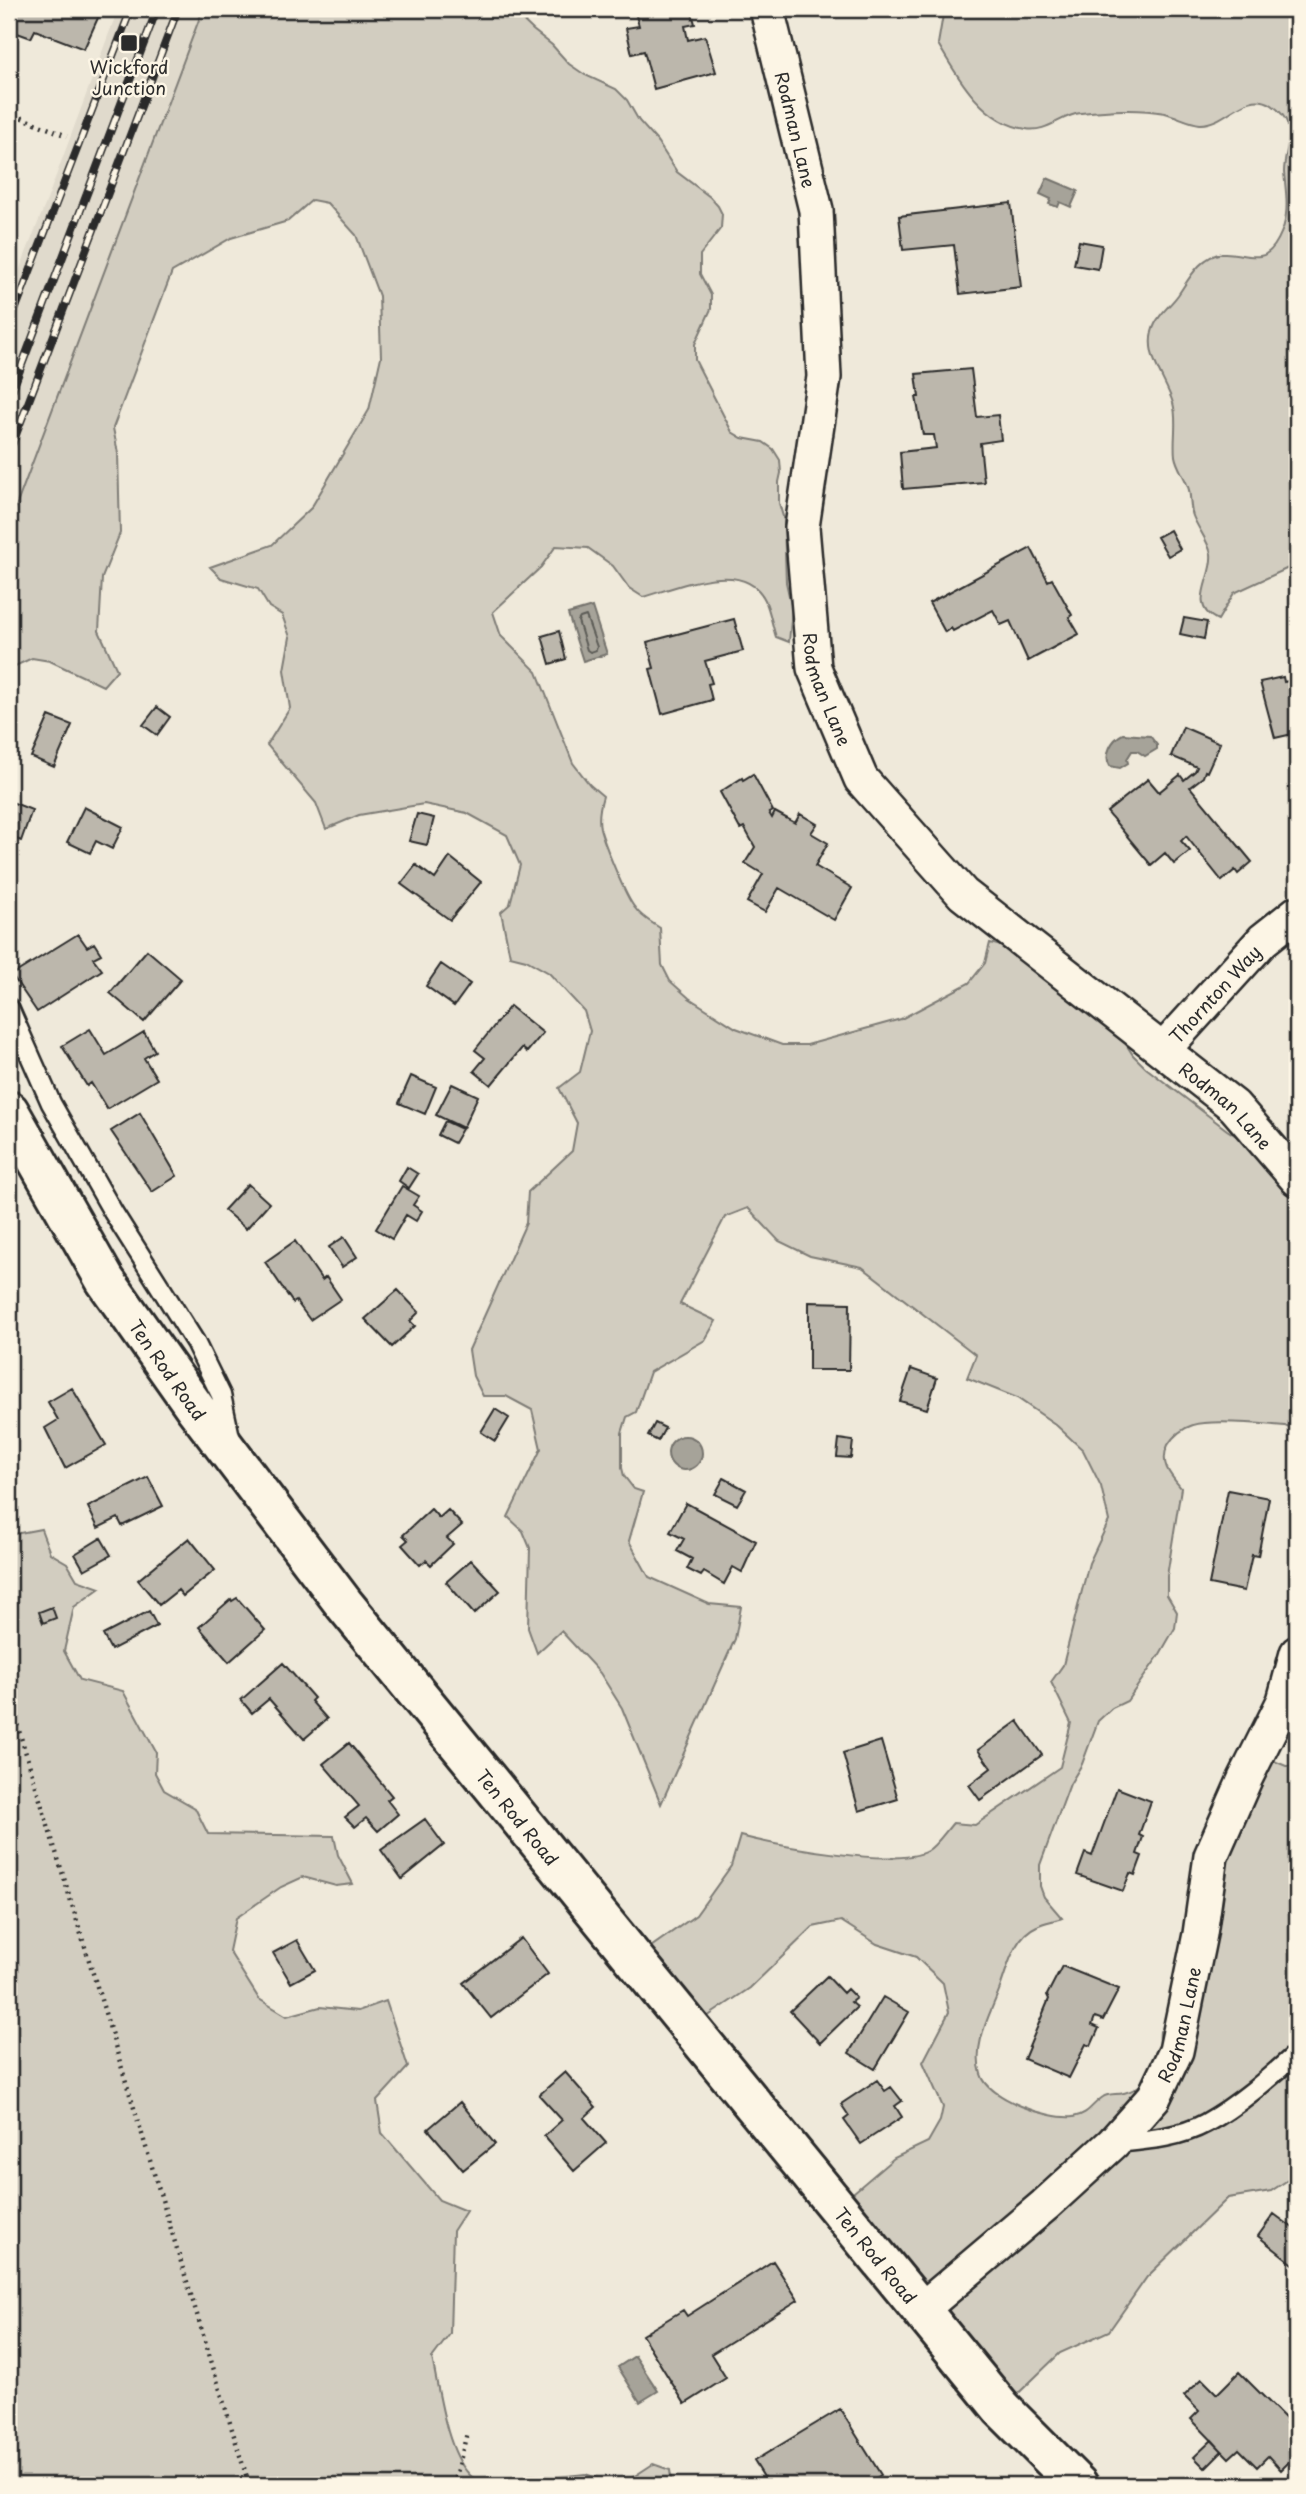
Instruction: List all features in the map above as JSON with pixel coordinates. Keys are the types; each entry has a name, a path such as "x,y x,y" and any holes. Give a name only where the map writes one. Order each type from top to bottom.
{"main road":[{"name":"Ten Rod Road","path":"9,1111 104,1280 235,1461 344,1604 1002,2409 1078,2485"}],"street":[{"name":"Rodman Lane","path":"767,9 816,210 824,377 802,527 814,668 861,779 963,894 1234,1106 1297,1178"},
{"name":"Thornton Way","path":"1164,1049 1264,940 1297,913"},
{"name":"Rodman Lane","path":"922,2309 1045,2205 1113,2143 1154,2096 1176,2051 1200,1934 1211,1856 1284,1701 1297,1653"}],"lane":[{"path":"9,1008 51,1103 113,1212 195,1342 221,1395 235,1461"},
{"path":"1113,2143 1161,2138 1205,2124 1262,2084 1297,2053"}],"path":[{"path":"15,115 67,136"},
{"path":"9,1698 249,2485"},
{"path":"454,2485 467,2433"}],"shaded area":[{"path":"118,9 203,9 9,525 9,296"},
{"path":"203,9 511,9 569,64 585,75 616,89 627,100 639,121 657,141 677,172 710,197 722,214 721,228 700,255 700,274 711,295 711,309 695,344 695,360 732,432 742,438 763,442 773,449 780,460 779,503 784,520 786,582 792,609 789,642 776,637 765,600 755,587 742,580 708,579 643,597 629,588 613,566 588,548 556,546 541,567 493,612 501,636 537,672 573,763 590,785 603,796 599,820 606,845 631,902 640,914 660,928 662,965 670,981 689,998 736,1028 782,1045 807,1045 901,1019 969,983 985,963 990,943 1009,948 1122,1038 1146,1068 1227,1130 1267,1156 1297,1192 1297,1431 1285,1426 1264,1424 1201,1423 1182,1430 1168,1445 1165,1463 1181,1488 1167,1576 1167,1595 1177,1612 1175,1628 1127,1701 1112,1708 1098,1721 1082,1764 1070,1784 1040,1865 1040,1886 1044,1897 1062,1918 1037,1926 1017,1944 987,2019 980,2041 979,2063 981,2074 995,2092 1021,2106 1063,2117 1078,2116 1105,2096 1121,2094 1141,2085 1151,2075 1157,2063 1160,2031 1170,2025 1219,1870 1272,1760 1286,1766 1297,1766 1297,2174 1271,2191 1228,2198 1147,2277 1109,2331 1060,2353 1001,2410 834,2209 894,2158 928,2142 940,2121 943,2107 923,2062 949,2012 943,1983 916,1957 877,1944 841,1921 813,1927 750,1988 686,2031 631,1961 696,1915 731,1866 740,1836 835,1854 890,1858 912,1856 930,1849 953,1823 975,1825 1060,1767 1071,1723 1051,1682 1063,1665 1089,1563 1109,1521 1101,1486 1083,1450 1055,1424 1017,1398 967,1378 976,1355 862,1267 810,1256 779,1241 748,1208 725,1217 680,1304 716,1321 705,1340 650,1372 636,1412 627,1417 622,1433 624,1476 634,1489 643,1492 629,1541 649,1577 709,1604 741,1607 735,1639 661,1804 622,1708 600,1673 561,1631 537,1653 528,1628 530,1548 523,1531 508,1517 541,1449 532,1410 506,1396 483,1396 473,1376 469,1350 526,1223 528,1192 572,1151 577,1123 559,1088 580,1072 590,1031 584,1011 549,973 526,960 510,956 501,912 510,904 520,865 507,835 467,813 424,804 359,815 326,829 316,803 267,745 290,708 284,670 290,637 282,615 269,607 258,589 221,578 210,567 272,545 311,508 369,410 381,357 379,296 356,235 327,203 312,200 288,221 231,238 172,272 113,428 118,453 120,533 102,578 99,631 117,670 103,686 50,661 32,658 9,669 9,525"},
{"path":"944,9 1297,9 1297,564 1234,593 1218,620 1204,607 1204,590 1211,554 1193,516 1189,490 1176,460 1173,403 1152,354 1151,334 1160,316 1202,263 1223,253 1260,256 1275,245 1284,226 1287,209 1284,172 1289,136 1287,122 1272,105 1253,101 1219,119 1200,124 1165,113 1123,110 1074,114 1034,130 1011,125 997,118 973,97 938,44"},
{"path":"41,1529 50,1553 67,1563 77,1580 100,1588 74,1607 64,1651 80,1680 123,1691 156,1752 155,1773 164,1790 195,1808 208,1834 334,1836 338,1855 353,1884 336,1886 303,1877 281,1887 236,1918 229,1951 259,1999 287,2016 320,2007 358,2011 386,2001 408,2067 377,2101 382,2133 439,2200 466,2211 453,2231 450,2334 432,2358 444,2419 454,2450 469,2474 487,2485 9,2485 9,1535"},
{"path":"653,2464 670,2470 672,2485 621,2485"},
{"path":"585,2474 619,2485 503,2485 530,2475 558,2477"}],"water":[{"path":"1047,178 1078,191 1071,207 1060,202 1058,207 1049,204 1051,199 1040,194"},
{"path":"592,607 607,654 583,661 568,614"},
{"path":"1123,734 1150,736 1157,749 1145,756 1132,751 1127,759 1128,763 1120,768 1110,766 1110,748"},
{"path":"685,1436 697,1441 702,1453 697,1465 685,1470 673,1465 668,1453 673,1441"},
{"path":"635,2356 658,2391 640,2402 618,2367"}],"building":[{"name":"Wickford Junction","path":"9,9 102,9 84,49 35,30 31,38 9,30"},
{"path":"634,9 691,9 695,24 685,26 688,40 705,36 716,72 654,89 644,51 632,54 626,28 639,26"},
{"path":"1011,203 1021,287 960,294 954,245 903,250 899,216"},
{"path":"1079,241 1102,245 1098,269 1074,265"},
{"path":"971,369 977,417 998,415 1001,440 980,443 984,482 903,489 900,452 936,448 934,435 923,435 916,397 919,397 916,374"},
{"path":"1170,530 1180,549 1168,556 1157,537"},
{"path":"1031,548 1048,581 1052,579 1079,634 1028,661 1010,621 1001,625 993,610 953,631 951,628 945,632 929,603"},
{"path":"1184,618 1207,622 1204,639 1180,634"},
{"path":"734,619 743,651 705,661 712,683 708,684 712,700 662,714 650,669 654,668 647,642"},
{"path":"559,631 566,659 550,664 542,636"},
{"path":"1283,677 1284,682 1297,679 1297,733 1275,738 1260,682"},
{"path":"157,707 170,717 157,735 143,725"},
{"path":"49,716 72,725 54,767 31,757"},
{"path":"1183,727 1220,743 1207,772 1190,787 1252,862 1238,874 1235,870 1222,881 1186,836 1181,841 1190,851 1174,864 1165,853 1151,865 1107,812 1148,779 1159,792 1180,775 1184,780 1195,771 1197,767 1171,756"},
{"path":"753,774 773,811 769,813 772,818 775,812 795,823 800,814 817,824 811,833 828,843 815,866 852,888 834,920 779,888 765,912 747,902 763,874 745,863 755,847 744,827 740,829 720,792"},
{"path":"9,801 32,810 21,841 9,836"},
{"path":"84,807 123,827 112,849 96,841 90,853 67,842"},
{"path":"417,814 434,818 427,845 409,841"},
{"path":"450,857 481,882 450,920 401,884 416,865 435,879"},
{"path":"78,934 87,947 94,943 101,954 93,958 102,970 37,1012 12,975"},
{"path":"147,950 181,979 144,1022 110,993"},
{"path":"441,964 470,984 454,1006 426,986"},
{"path":"510,1006 543,1033 527,1052 522,1048 491,1085 474,1071 485,1058 475,1050"},
{"path":"90,1029 106,1055 144,1032 155,1051 144,1058 157,1079 107,1109 91,1083 87,1086 62,1046"},
{"path":"411,1076 436,1087 425,1114 399,1103"},
{"path":"452,1084 478,1096 463,1128 436,1115"},
{"path":"140,1113 177,1176 152,1192 111,1131"},
{"path":"445,1121 462,1129 454,1143 438,1135"},
{"path":"407,1167 418,1174 409,1188 399,1181"},
{"path":"248,1184 269,1203 246,1229 224,1210"},
{"path":"402,1186 419,1196 413,1205 422,1211 416,1221 406,1215 392,1239 376,1229"},
{"path":"344,1237 357,1257 342,1267 329,1247"},
{"path":"295,1241 322,1280 326,1277 341,1299 310,1320 296,1301 293,1303 265,1262"},
{"path":"398,1290 419,1312 410,1321 415,1326 392,1347 365,1319"},
{"path":"809,1302 850,1303 849,1370 809,1370"},
{"path":"911,1369 937,1378 927,1409 900,1401"},
{"path":"72,1388 106,1445 65,1468 45,1428 58,1420 48,1402"},
{"path":"495,1409 509,1418 495,1441 481,1432"},
{"path":"655,1423 665,1428 658,1441 648,1436"},
{"path":"839,1439 853,1441 851,1458 837,1457"},
{"path":"148,1477 163,1506 122,1526 118,1518 98,1528 88,1507"},
{"path":"724,1478 746,1490 737,1505 715,1494"},
{"path":"1228,1490 1269,1498 1258,1556 1252,1555 1244,1591 1209,1584"},
{"path":"686,1503 756,1541 742,1572 733,1567 724,1584 704,1572 701,1576 687,1569 692,1559 677,1551 684,1539 670,1532"},
{"path":"431,1509 439,1518 448,1510 462,1525 447,1538 453,1544 431,1565 426,1560 420,1565 402,1545 408,1540 403,1535"},
{"path":"101,1538 111,1555 84,1570 75,1554"},
{"path":"189,1538 215,1570 183,1596 178,1590 159,1605 138,1580"},
{"path":"471,1560 500,1591 474,1614 446,1582"},
{"path":"237,1598 265,1630 229,1662 199,1627 231,1599 232,1601"},
{"path":"52,1607 56,1618 43,1623 39,1612"},
{"path":"149,1611 157,1626 111,1650 103,1635"},
{"path":"283,1663 314,1698 311,1701 327,1719 304,1739 269,1699 252,1713 241,1700"},
{"path":"1018,1721 1042,1755 980,1800 969,1785 991,1768 978,1750"},
{"path":"881,1741 898,1799 859,1811 843,1753"},
{"path":"349,1743 392,1796 387,1800 398,1814 378,1831 366,1818 355,1827 345,1817 359,1806 323,1764"},
{"path":"1117,1788 1151,1801 1139,1835 1143,1837 1137,1854 1142,1856 1135,1875 1130,1873 1123,1891 1077,1875 1085,1853 1092,1856"},
{"path":"425,1819 444,1845 402,1879 381,1850"},
{"path":"521,1938 548,1974 491,2018 463,1983"},
{"path":"297,1940 315,1970 291,1983 273,1953"},
{"path":"1062,1966 1119,1989 1103,2020 1095,2017 1092,2025 1099,2028 1091,2046 1086,2044 1069,2078 1024,2059 1049,1999 1047,1995"},
{"path":"827,1976 843,1993 847,1989 856,1998 851,2002 857,2007 820,2043 790,2011"},
{"path":"883,1997 909,2012 875,2069 849,2053"},
{"path":"565,2072 596,2107 584,2118 606,2143 574,2171 544,2136 562,2120 539,2095"},
{"path":"877,2080 885,2091 891,2087 902,2101 895,2106 902,2117 861,2144 844,2120 849,2116 841,2104"},
{"path":"460,2102 495,2144 463,2170 428,2129"},
{"path":"1274,2214 1297,2231 1297,2267 1258,2236"},
{"path":"773,2261 798,2300 711,2354 726,2378 685,2404 642,2335 683,2310 687,2316"},
{"path":"1239,2372 1288,2421 1286,2423 1291,2428 1297,2422 1297,2454 1281,2470 1268,2456 1257,2467 1239,2449 1229,2458 1191,2419 1199,2411 1184,2396 1202,2379 1217,2394"},
{"path":"840,2409 881,2475 864,2485 769,2485 754,2461"},
{"path":"1212,2440 1222,2451 1205,2468 1194,2457"}],"railway":[{"path":"9,326 131,9"},
{"path":"9,399 157,9"},
{"path":"9,453 178,9"}],"place":[{"name":"Wickford Junction","path":"129,43"}]}
